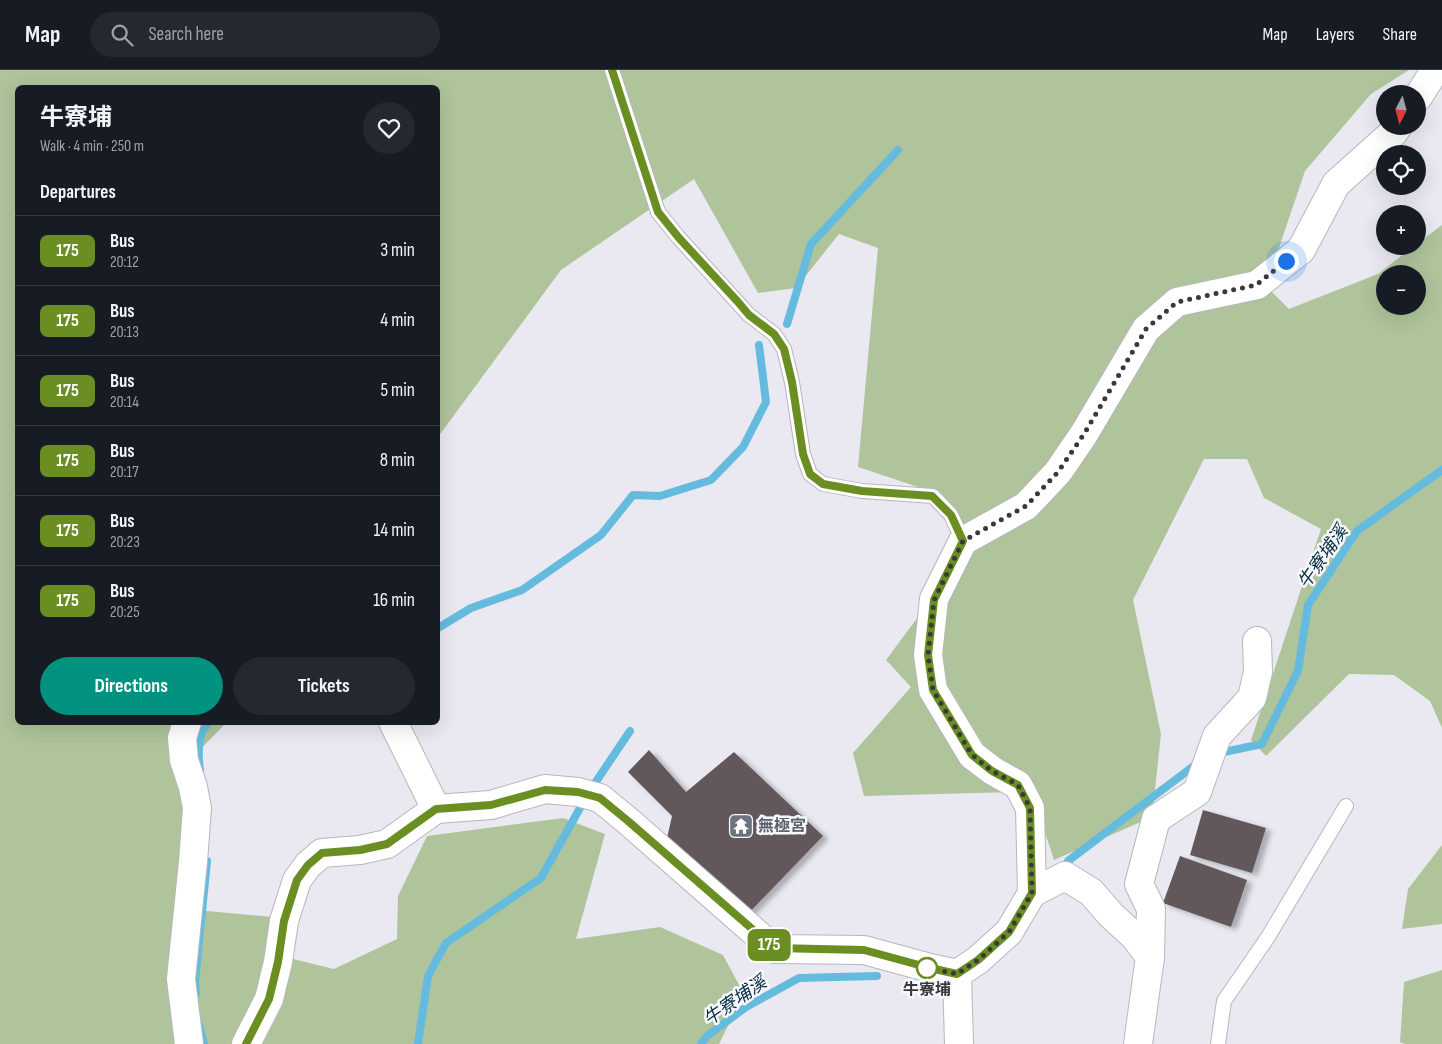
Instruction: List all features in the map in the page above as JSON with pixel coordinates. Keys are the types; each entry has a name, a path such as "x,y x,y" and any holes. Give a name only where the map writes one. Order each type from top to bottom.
{"street":[{"path":"1426,85 1435,70"},
{"path":"246,1044 269,999 278,962 284,921 297,880 308,865 322,853 360,850 387,844 436,809 491,805 545,790 589,795 628,821 774,948 864,950 957,974 978,960 1009,932 1032,893 1030,808 1018,785 992,771 972,755 933,690 928,655 934,600 963,541 1026,506 1058,472 1084,434 1146,329 1177,302 1256,285 1301,250 1336,184 1391,135"},
{"path":"1138,1044 1150,957 1152,909 1139,884 1156,819 1197,792 1217,736 1252,698 1258,672 1257,641"},
{"path":"186,725 182,738 184,760 193,787 197,808 194,862 181,979 189,1044"},
{"path":"394,725 436,809"},
{"path":"1032,893 1065,876 1091,892 1111,916 1135,937 1150,957"},
{"path":"957,974 959,1044"}],"lane":[{"path":"612,70 658,212 679,238 743,308 774,334 784,349 792,382 803,454 810,474 823,484 862,491 932,496 951,515 963,541"},
{"path":"1218,1044 1224,1001 1268,937 1346,806"}],"green space":[{"path":"0,70 1409,70 1385,85 1376,85 1376,91 1371,94 1305,171 1266,286 1289,309 1376,275 1376,315 1426,315 1426,265 1390,265 1402,255 1426,255 1426,237 1442,225 1442,728 1430,701 1394,675 1349,674 1266,756 1251,740 1321,529 1264,498 1247,459 1204,459 1133,600 1161,734 1152,817 1054,860 1034,799 1014,792 864,796 853,753 911,687 886,660 975,540 936,493 858,467 878,248 839,234 796,288 758,293 694,179 561,270 440,434 440,85 15,85 15,725 224,725 195,755 185,909 284,918 289,958 334,969 397,939 398,896 427,836 563,818 605,834 576,939 660,927 723,955 744,994 719,1044 0,1044"},
{"path":"1442,845 1442,924 1402,929 1408,889"},
{"path":"1442,970 1442,1044 1405,1044 1400,1042 1404,982"}],"building":[{"name":"無極宮","path":"649,750 686,792 734,752 823,836 744,918 665,847 672,816 628,772"},
{"path":"1203,810 1266,828 1252,873 1190,855"},
{"path":"1180,856 1247,880 1231,927 1163,903"}],"waterway":[{"path":"787,324 811,244 898,150"},
{"path":"440,627 471,608 522,590 601,535 633,495 660,496 711,480 743,447 766,402 759,345"},
{"name":"牛寮埔溪","path":"1224,752 1262,744 1298,671 1308,605 1357,531 1442,470"},
{"path":"200,770 200,738 207,725"},
{"path":"591,789 630,731"},
{"name":"牛寮埔溪","path":"1068,861 1195,765"},
{"path":"418,1044 428,976 446,943 541,878 585,799"},
{"path":"196,994 195,982 207,861"},
{"name":"牛寮埔溪","path":"701,1044 707,1036 746,1007 799,978 877,976"},
{"path":"199,1025 204,1044"}],"bus line":[{"name":"175","path":"246,1044 269,999 278,962 284,921 297,880 308,865 322,853 360,850 387,844 436,809 491,805 545,790 578,792 600,798 774,948 864,950 957,974 978,960 1009,932 1032,893 1030,808 1018,785 992,771 972,755 933,690 928,655 934,600 963,541 951,515 932,496 862,491 823,484 810,474 803,454 792,382 784,349 774,334 749,315 658,212 612,70"}],"place":[{"name":"無極宮","path":"741,826"},
{"name":"牛寮埔","path":"927,968"}],"route":[{"path":"927,968 957,974 978,960 1009,932 1032,893 1030,808 1018,785 992,771 972,755 933,690 928,655 934,600 963,541 1026,506 1058,472 1084,434 1146,329 1177,302 1256,285 1286,261"}]}
